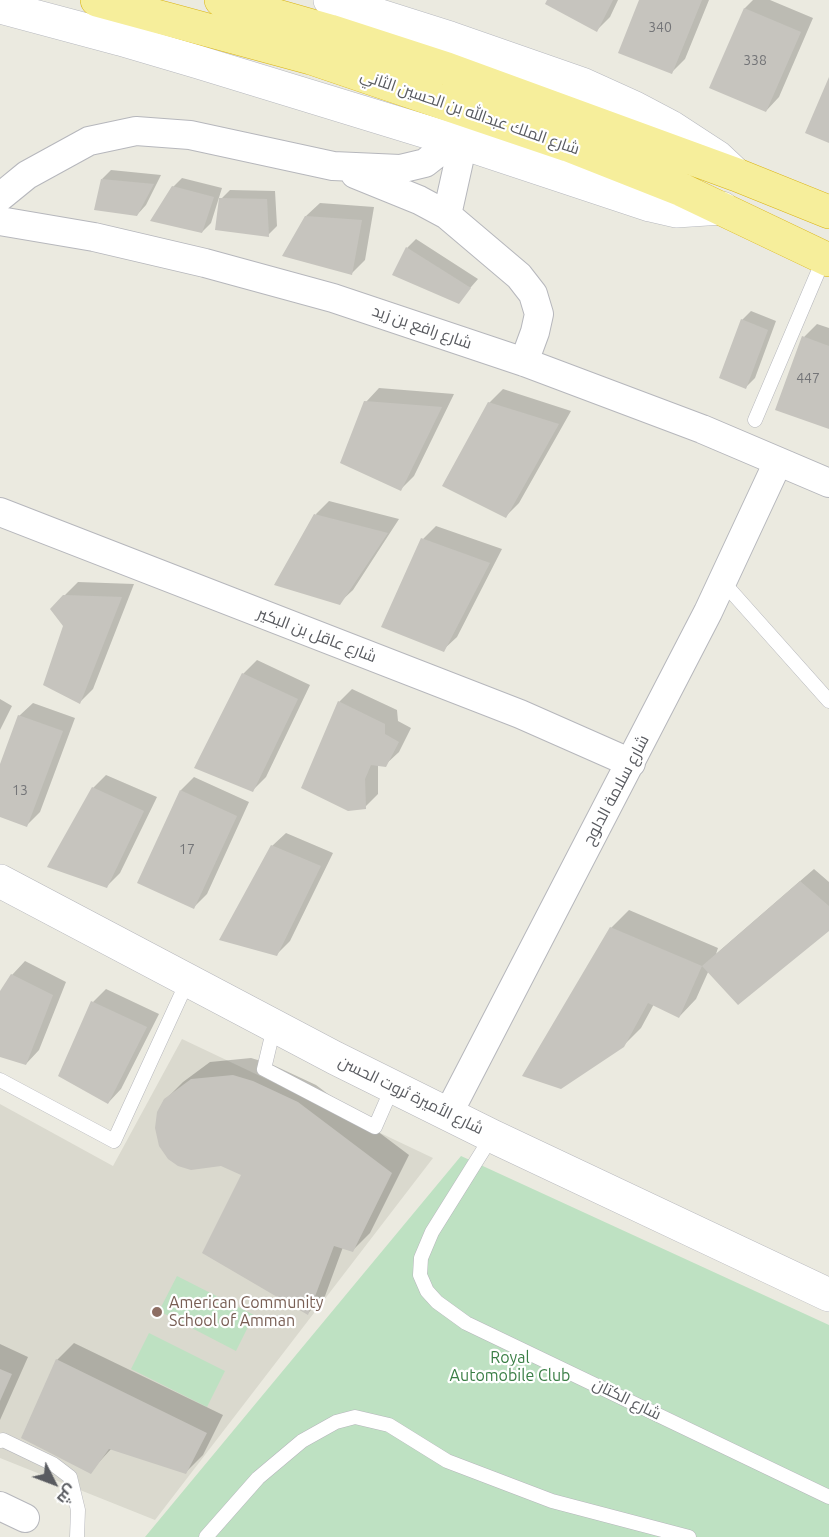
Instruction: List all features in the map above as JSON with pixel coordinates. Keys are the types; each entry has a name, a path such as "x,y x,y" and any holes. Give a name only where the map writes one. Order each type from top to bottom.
{"highway":[{"name":"شارع الملك عبدالله بن الحسين الثاني","path":"98,0 736,175 829,212"},
{"name":"شارع الملك عبدالله بن الحسين الثاني","path":"221,0 330,31 447,69 827,259"}],"main road":[{"path":"330,0 450,38 592,89 635,108 694,140 736,175"},
{"path":"0,7 131,42 458,142 650,205 676,211 722,208"},
{"name":"شارع الأميرة ثروت الحسن","path":"0,881 492,1136 829,1294"}],"street":[{"path":"0,197 27,175 89,141 136,131 190,135 333,166 419,200 447,215 519,276 533,294 539,314 524,362"},
{"path":"333,166 400,169 425,163 458,142"},
{"path":"447,215 458,142"},
{"name":"شارع رافع بن زيد","path":"0,220 94,237 216,266 333,298 524,362 702,429 829,483"},
{"name":"شارع سلامة الدلوح","path":"448,1114 631,763 722,581 778,462"},
{"name":"شارع عاقل بن البكير","path":"0,512 500,705 631,763"},
{"path":"0,1506 25,1518"}],"lane":[{"path":"755,420 827,259"},
{"path":"722,581 829,701"},
{"path":"0,1080 114,1141 189,980"},
{"path":"275,1025 264,1069 375,1127 393,1086"},
{"name":"شارع الكتان","path":"492,1136 432,1232 421,1258 420,1275 427,1291 437,1302 466,1323 829,1497"},
{"path":"206,1537 258,1478 302,1441 336,1422 355,1417 389,1425 447,1461 552,1500 689,1537"},
{"path":"0,1441 3,1440 53,1464 70,1477 78,1510 76,1537"}],"shaded area":[{"name":"American Community School of Amman","path":"182,1039 433,1158 155,1520 0,1458 0,1104 113,1166"}],"green space":[{"name":"Royal Automobile Club","path":"461,1156 829,1325 829,1537 145,1537"},
{"path":"177,1276 254,1315 236,1351 159,1311"},
{"path":"149,1333 225,1371 207,1407 131,1369"}],"building":[{"path":"547,0 613,0 597,32 545,4"},
{"path":"639,0 702,0 672,74 618,53"},
{"path":"744,8 801,32 766,112 709,88"},
{"path":"829,77 829,143 805,133"},
{"path":"101,179 154,184 137,216 94,210"},
{"path":"172,186 214,197 202,233 150,221"},
{"path":"219,198 267,199 269,237 215,230"},
{"path":"305,216 362,220 352,275 282,256"},
{"path":"406,247 471,288 459,304 392,275"},
{"path":"741,319 768,330 746,389 719,378"},
{"path":"802,336 829,346 829,429 775,410"},
{"path":"364,401 442,407 401,491 340,463"},
{"path":"488,402 559,424 506,518 442,486"},
{"path":"314,514 388,533 340,605 274,585"},
{"path":"421,538 490,563 444,652 381,627"},
{"path":"63,595 122,597 80,704 43,685 63,626 50,609"},
{"path":"242,673 298,699 253,792 194,768"},
{"path":"338,701 385,724 385,734 399,742 386,767 371,765 365,779 366,809 348,811 301,788"},
{"path":"18,715 63,731 27,827 0,817 0,764"},
{"path":"92,787 144,811 107,888 47,867"},
{"path":"180,790 237,816 194,909 137,883"},
{"path":"271,845 321,866 277,956 219,940"},
{"path":"800,881 829,906 829,931 738,1005 702,966"},
{"path":"610,927 702,966 679,1018 648,1003 624,1047 561,1089 522,1076"},
{"path":"11,974 53,995 26,1065 0,1057 0,991"},
{"path":"91,1001 147,1027 108,1104 58,1076"},
{"path":"233,1075 253,1081 298,1102 392,1173 353,1252 334,1246 308,1315 202,1253 241,1175 221,1166 191,1170 178,1166 168,1159 159,1146 155,1128 157,1112 164,1099 191,1079"},
{"path":"56,1359 207,1433 186,1474 109,1449 91,1474 21,1438"},
{"path":"0,1369 12,1374 0,1401"}],"place":[{"name":"American Community School of Amman","path":"157,1312"}]}
